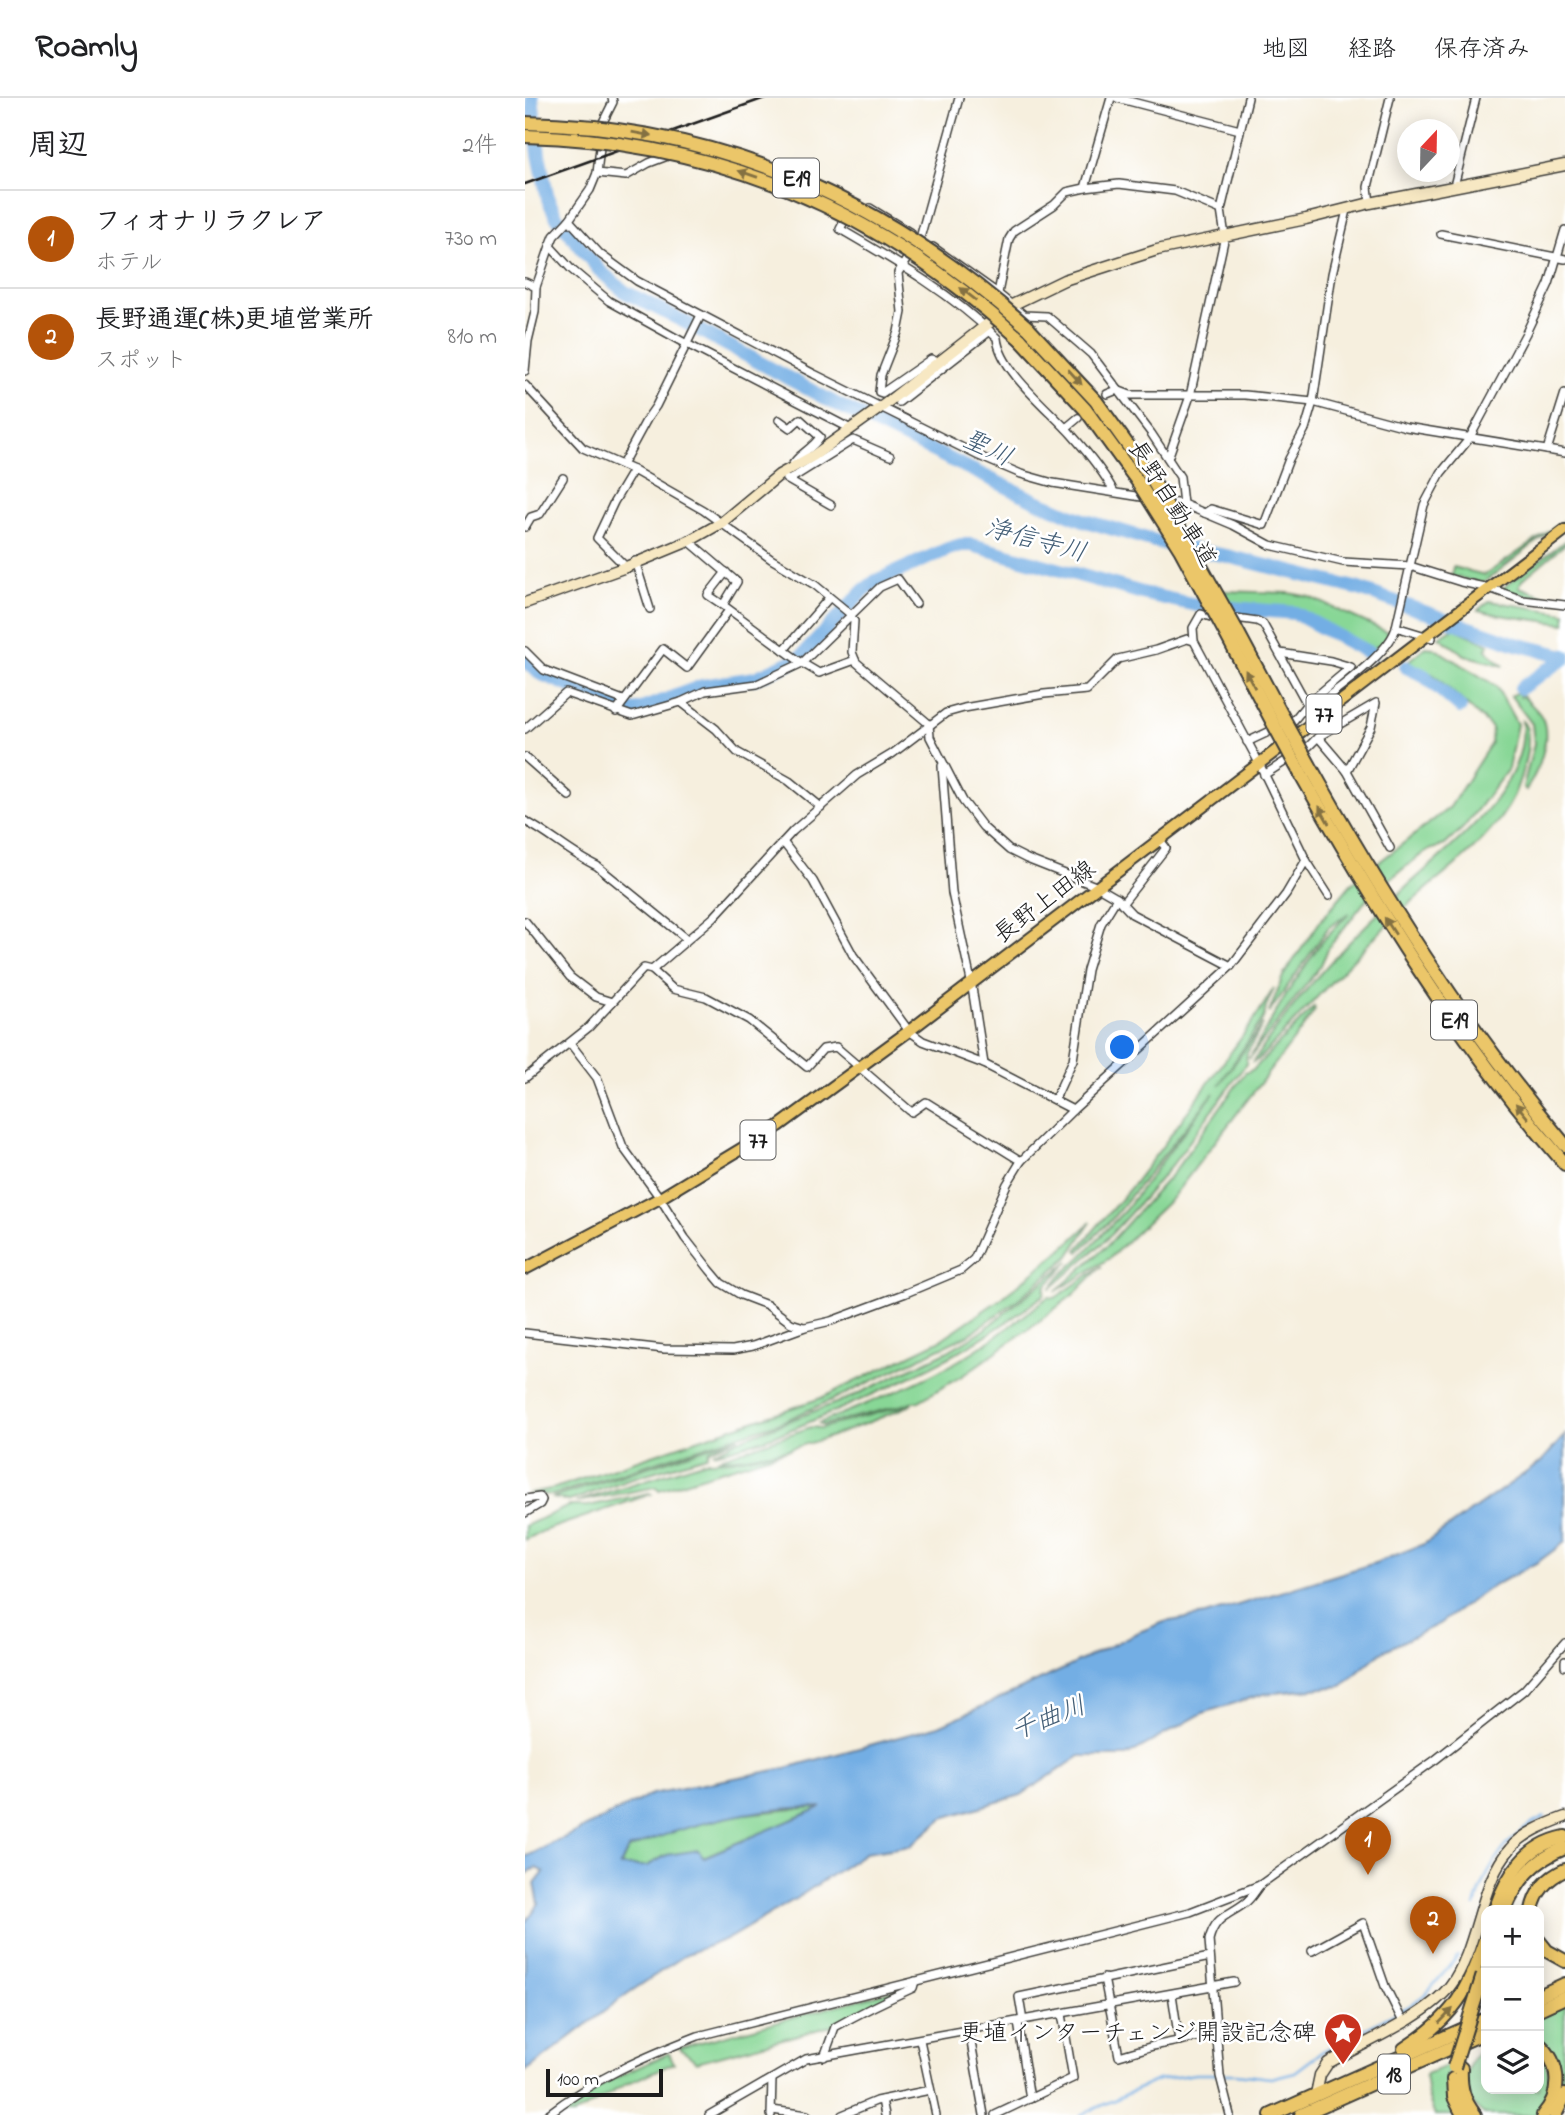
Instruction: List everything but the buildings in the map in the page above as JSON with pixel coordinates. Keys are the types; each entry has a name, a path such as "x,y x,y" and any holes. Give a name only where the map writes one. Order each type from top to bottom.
{"highway":[{"name":"長野自動車道","path":"525,120 608,128 672,139 740,158 796,178 872,213 912,237 973,281 1096,401 1152,479 1279,722 1409,955 1463,1033 1565,1164"},
{"name":"長野自動車道","path":"525,136 594,140 656,149 736,170 802,194 846,214 907,250 1024,333 1085,409 1138,482 1231,632"},
{"name":"長野自動車道","path":"1359,865 1472,1026 1565,1145"},
{"path":"1497,1905 1507,1880 1520,1862 1545,1844 1565,1837"},
{"path":"1508,1905 1530,1868 1546,1856 1565,1848"},
{"path":"1515,1905 1532,1878 1547,1865 1565,1857"},
{"path":"1534,1905 1538,1891 1545,1883 1565,1870"},
{"path":"1544,1947 1565,1961"},
{"path":"1371,2070 1428,2032 1457,2005 1472,1977 1481,1951"},
{"path":"1544,1994 1565,1984"},
{"path":"1463,2115 1454,2097 1458,2067 1481,1985"},
{"path":"1544,2006 1565,1997"},
{"path":"1475,2115 1468,2107 1461,2090 1458,2067 1481,2004"},
{"name":"18","path":"1271,2115 1481,2021"},
{"name":"18","path":"1301,2115 1481,2034"},
{"path":"1419,2062 1481,2041"},
{"path":"1543,2115 1554,2095 1557,2076 1551,2059 1544,2050"},
{"path":"1555,2115 1565,2095"}],"main road":[{"name":"長野上田線","path":"525,1269 660,1198 753,1143 909,1031 971,981 1565,530"}],"street":[{"path":"525,371 535,312 535,287 554,236 590,190 597,173 603,122 613,102 612,98"},
{"path":"938,366 931,359 882,393 879,392 881,375 898,332 902,312 898,272 920,238 959,98"},
{"path":"1085,188 1111,98"},
{"path":"1117,98 1240,130"},
{"path":"1168,458 1190,396 1225,236 1221,210 1248,98"},
{"path":"1370,203 1368,187 1390,98"},
{"path":"1454,186 1476,98"},
{"path":"525,120 540,118 603,122"},
{"path":"597,173 626,176 649,163 705,142 781,167 855,200 920,238 998,293 1024,315 1047,316 1091,354 1180,477 1183,504"},
{"path":"790,469 853,428 938,366 988,328 1012,305 1063,280 1157,250 1370,203 1565,165"},
{"path":"998,293 1009,239 1014,231 1054,205 1067,192 1119,184 1175,191 1221,210"},
{"path":"855,200 840,229 902,265 988,328 997,338 998,350 1015,374 1066,428 1108,480 1114,492"},
{"path":"1205,513 1211,509 1264,526 1289,459 1305,429 1313,402 1332,274 1347,210"},
{"path":"569,220 600,254 637,281 881,407 1021,474 1053,483 1183,504 1253,534 1270,545 1343,562 1409,569 1489,587 1523,600 1565,605"},
{"path":"1300,712 1314,708 1384,651 1394,636 1424,505 1433,485 1469,439 1526,332 1561,258 1565,230"},
{"path":"1441,233 1561,258"},
{"path":"550,246 571,269 609,301 685,343 853,428"},
{"path":"525,282 535,287"},
{"path":"622,466 656,406 701,315"},
{"path":"899,402 938,366"},
{"path":"525,385 583,448 633,470 721,523 771,559 815,585 850,614 854,629 852,652 855,660 929,724 930,737 941,762 963,801 983,827 1009,850 1098,887 1132,914 1231,966"},
{"path":"1107,394 1117,390 1130,395 1245,395 1313,402 1406,427 1565,453"},
{"path":"1547,450 1565,393"},
{"path":"1066,428 1078,418"},
{"path":"779,420 790,428 800,419 820,437 812,450 796,457 784,477"},
{"path":"525,603 689,541 721,523 784,477 853,440 890,456"},
{"path":"633,470 597,538 631,564 650,609"},
{"path":"784,477 831,505"},
{"path":"525,527 531,517 540,514 563,478"},
{"path":"616,710 663,649 687,668 726,608 737,582 689,541"},
{"path":"726,572 708,595 801,663 819,673 855,660"},
{"path":"567,692 632,716 681,702 705,691 757,684 801,663 880,587 898,579 916,604"},
{"path":"784,650 829,598"},
{"path":"1307,704 1263,624 1228,617 1214,619 1201,614 1193,628 1194,641 1259,763 1306,860 1329,896"},
{"path":"1396,624 1430,635"},
{"path":"652,970 733,898 783,842 857,775 892,754 946,713 1044,694 1087,690 1118,659 1187,639 1194,641"},
{"path":"525,652 544,670 622,701"},
{"path":"1247,742 1294,720 1307,704 1350,667 1280,653"},
{"path":"525,729 567,692 571,681"},
{"path":"681,702 716,729 737,751 789,781 821,807"},
{"path":"1264,775 1309,746 1318,737 1376,703 1371,727 1347,771"},
{"path":"1318,737 1347,771 1390,848"},
{"path":"525,757 569,796"},
{"path":"941,762 952,893 971,981 984,1064"},
{"path":"525,821 547,832 582,859 597,866 687,939"},
{"path":"1055,1099 1073,1060 1087,970 1101,924 1166,848 1159,839"},
{"path":"783,842 813,881 853,954 909,1031 923,1041 984,1064 1073,1110"},
{"path":"525,1333 638,1347 707,1351 753,1346 907,1293 961,1270 974,1259 1007,1184 1021,1161 1231,966 1286,894 1306,860"},
{"path":"525,921 570,976 596,997 611,1002"},
{"path":"525,1078 589,1027 644,968 652,970 673,989 706,997 749,1020 807,1067 823,1049 832,1046 839,1049 912,1112 926,1102 1021,1161"},
{"path":"570,1043 597,1078 622,1147 660,1198 685,1238 721,1283 749,1300 767,1305 791,1323 805,1327"},
{"path":"525,1499 540,1497 542,1500 525,1513"},
{"path":"547,2115 643,2057 698,2036 1190,1912 1260,1885 1435,1760 1506,1705 1552,1660 1565,1643"},
{"path":"1316,2094 1321,2075 1328,2063 1399,2015 1425,2010 1450,1987 1462,1965 1494,1876 1508,1850 1519,1840 1565,1817"},
{"path":"1230,2115 1220,2074 1209,1940 1212,1927 1246,1902 1260,1885"},
{"path":"1312,1951 1363,1923 1385,1986 1399,2015"},
{"path":"1030,2099 1019,1997 1210,1957"},
{"path":"1104,1978 1119,2056 1218,2033"},
{"path":"824,2057 835,2027 876,2004 912,1989 915,1981"},
{"path":"709,2115 806,2059 1234,1982"},
{"path":"1172,1994 1179,2041"},
{"path":"995,2115 1073,2078 1062,2014"},
{"path":"969,2031 984,2115"},
{"path":"921,2039 936,2115"},
{"path":"772,2079 771,2113 807,2115"},
{"path":"842,2115 882,2100 930,2090"},
{"path":"882,2100 885,2115"}],"green space":[{"path":"1565,520 1483,583 1451,576 1453,567 1485,575"},
{"path":"1565,541 1565,544 1522,580 1519,587 1558,601 1506,592 1503,588"},
{"path":"1221,591 1289,593 1310,597 1389,633 1382,648 1376,646 1374,651 1291,607 1229,604"},
{"path":"1489,601 1565,613 1565,624 1478,610"},
{"path":"1454,628 1489,644 1486,650 1504,666 1465,655 1439,637"},
{"path":"1425,647 1434,648 1496,686 1517,724 1508,769 1464,827 1445,845 1426,851 1371,894 1329,947 1321,965 1249,1059 1285,996 1322,941 1349,913 1328,928 1269,1013 1283,976 1321,920 1351,884 1450,807 1491,743 1492,728 1434,675 1407,662"},
{"path":"1518,692 1520,697 1523,696 1540,714 1545,733 1543,754 1526,790 1523,787 1534,744 1532,724 1511,696"},
{"path":"1522,721 1528,739 1524,765 1511,802 1496,824 1472,850 1387,925 1258,1060 1253,1062 1292,1008 1335,957 1460,838 1499,795 1513,771 1521,746"},
{"path":"1274,988 1264,1017 1219,1085 1263,1024 1247,1053 1246,1064 1173,1164 1104,1242 1050,1289 1125,1210 1214,1093 1111,1220 1079,1252 1077,1250 1162,1147 1252,1023"},
{"path":"1314,1007 1315,1010 1302,1029 1171,1199 1110,1258 1055,1292 1107,1246 1173,1173 1245,1073 1254,1069"},
{"path":"1091,1222 1068,1257 1016,1301 970,1334 784,1421 553,1495 527,1494 555,1488 821,1398 939,1341 1002,1298"},
{"path":"1069,1261 1045,1287 1044,1295 997,1328 926,1369 799,1426 765,1439 713,1453 738,1440 849,1398 946,1352 982,1331"},
{"path":"1102,1266 1074,1294 1038,1322 962,1376 919,1401 823,1425 819,1423 940,1371 980,1347 1048,1297 1055,1298"},
{"path":"913,1404 817,1441 766,1454 717,1459 811,1427 821,1428"},
{"path":"739,1437 710,1450 707,1456 626,1480 570,1501 552,1498"},
{"path":"791,1449 659,1490 656,1487 576,1502 706,1461 732,1460"},
{"path":"651,1494 543,1531 525,1540 525,1526 569,1506 588,1506"},
{"path":"825,1806 703,1857 667,1855 647,1866 620,1867 628,1849 672,1831 735,1815"},
{"path":"910,1986 831,2026 697,2062 679,2048"},
{"path":"1565,2003 1563,2084 1544,2050 1544,2013"},
{"path":"1481,2050 1481,2094 1544,2094 1544,2059 1550,2086 1546,2104 1533,2115 1484,2115 1476,2108 1467,2090 1468,2070"},
{"path":"669,2053 674,2063 626,2084 574,2115 557,2115 609,2081"},
{"path":"1450,2065 1447,2090 1455,2115 1435,2115 1428,2097 1425,2074"}],"water":[{"name":"千曲川","path":"1565,1435 1565,1542 1538,1562 1488,1589 1439,1624 1381,1652 1342,1686 1264,1694 1203,1713 1126,1756 1080,1756 1021,1795 943,1818 910,1846 865,1853 797,1898 729,1938 687,1954 627,1994 525,2072 525,1923 539,1903 535,1884 544,1872 536,1868 525,1875 525,1857 652,1794 786,1768 939,1726 1164,1622 1205,1615 1375,1563 1424,1544 1541,1462","holes":["822,1807 704,1857 698,1850 667,1855 647,1866 620,1866 628,1849 675,1832 747,1814"]}],"waterway":[{"name":"聖川","path":"532,98 548,199 556,216 599,270 625,292 836,404 1036,501 1086,521 1165,544 1227,556 1359,589 1516,644 1565,656"},
{"name":"浄信寺川","path":"525,659 539,673 631,711 639,710 702,686 755,678 800,658 864,590 876,581 961,545 972,545 1146,594 1196,605 1295,613 1371,654"},
{"name":"浄信寺川","path":"1521,688 1565,658"},
{"name":"浄信寺川","path":"1406,667 1423,675 1460,707"},
{"path":"1475,1906 1492,1865 1500,1853 1520,1833 1545,1817"},
{"path":"1081,2115 1158,2080 1195,2074 1236,2074 1271,2078 1295,2072 1323,2051 1409,2006 1426,1994 1458,1956"}],"railway":[{"path":"525,184 765,98"}],"place":[{"name":"フィオナリラクレア","path":"1368,1875"},
{"name":"長野通運(株)更埴営業所","path":"1433,1954"},
{"name":"更埴インターチェンジ開設記念碑","path":"1343,2066"}]}
